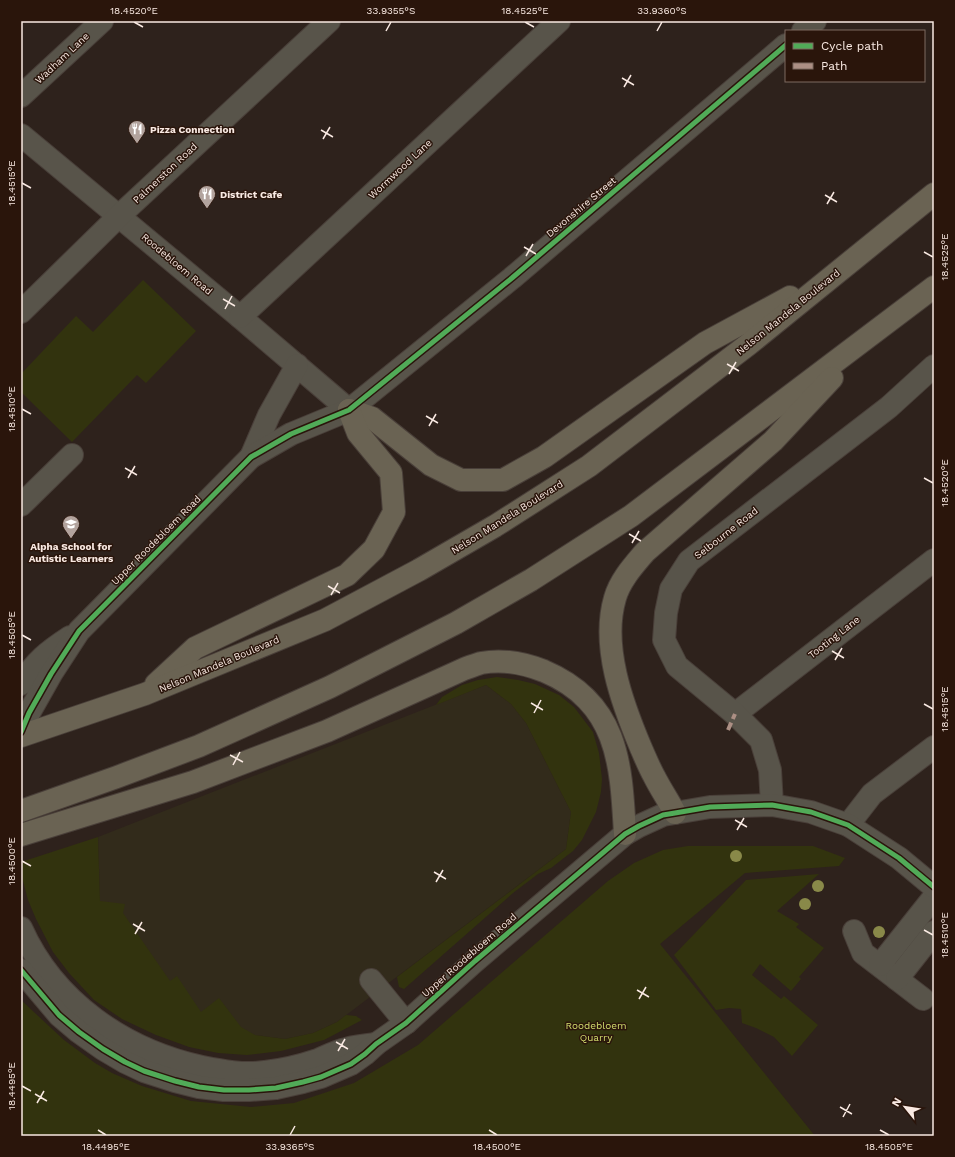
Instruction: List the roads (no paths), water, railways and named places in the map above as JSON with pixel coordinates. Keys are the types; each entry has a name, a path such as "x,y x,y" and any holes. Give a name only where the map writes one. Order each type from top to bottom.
{"highway":[{"name":"Nelson Mandela Boulevard","path":"21,736 145,694 325,620 419,570 495,526 588,466 749,344 934,194"},
{"path":"349,410 372,418 431,465 461,480 503,480 544,457 705,343 835,274"},
{"path":"23,810 199,746 330,687 456,623 531,580 631,516 934,287"},
{"path":"675,813 653,775 632,727 620,690 610,632 616,596 628,572 645,552 773,441 874,333"},
{"path":"145,694 195,648 348,575 374,549 394,512 391,473 358,433 349,410"},
{"path":"22,835 193,782 327,731 464,669 481,664 498,662 513,662 553,675 579,691 598,713 608,730 619,765 622,783 625,834"}],"street":[{"name":"Wadham Lane","path":"21,96 102,21"},
{"name":"Palmerston Road","path":"21,312 119,216 329,21"},
{"name":"Wormwood Lane","path":"240,317 559,21"},
{"path":"804,30 814,21"},
{"name":"Devonshire Street","path":"349,410 512,278 785,46"},
{"name":"Roodebloem Road","path":"21,135 240,317 349,410"},
{"name":"Upper Roodebloem Road","path":"251,457 269,415 297,365"},
{"name":"Selbourne Road","path":"772,805 770,770 761,740 735,714 677,666 664,640 666,613 671,589 689,561 889,407 934,366"},
{"name":"Upper Roodebloem Road","path":"21,684 30,670 43,656 79,631 251,457 291,434 349,410"},
{"path":"21,505 72,456"},
{"name":"Tooting Lane","path":"735,714 934,560"},
{"name":"Upper Roodebloem Road","path":"21,732 29,713 51,674 79,631"},
{"path":"848,825 872,794 934,747"},
{"name":"Upper Roodebloem Road","path":"21,970 59,1015 79,1032 103,1049 144,1071 199,1087 224,1090 276,1088 322,1077 351,1064 406,1022 475,960 625,834 663,815 710,807 772,805 811,812 848,825 899,858 934,887"},
{"path":"889,972 934,897"},
{"name":"Upper Roodebloem Road","path":"21,928 38,960 53,980 86,1013 104,1026 128,1040 159,1054 182,1062 212,1069 263,1073 286,1070 318,1060 346,1048 376,1044"},
{"path":"854,931 864,952 923,999"},
{"path":"889,972 934,932"},
{"path":"371,980 406,1022"}],"place":[{"name":"Pizza Connection","path":"137,144"},
{"name":"District Cafe","path":"207,209"},
{"name":"Alpha School for Autistic Learners","path":"71,539"}],"park label":[{"name":"Roodebloem Quarry","path":"596,1030"}]}
